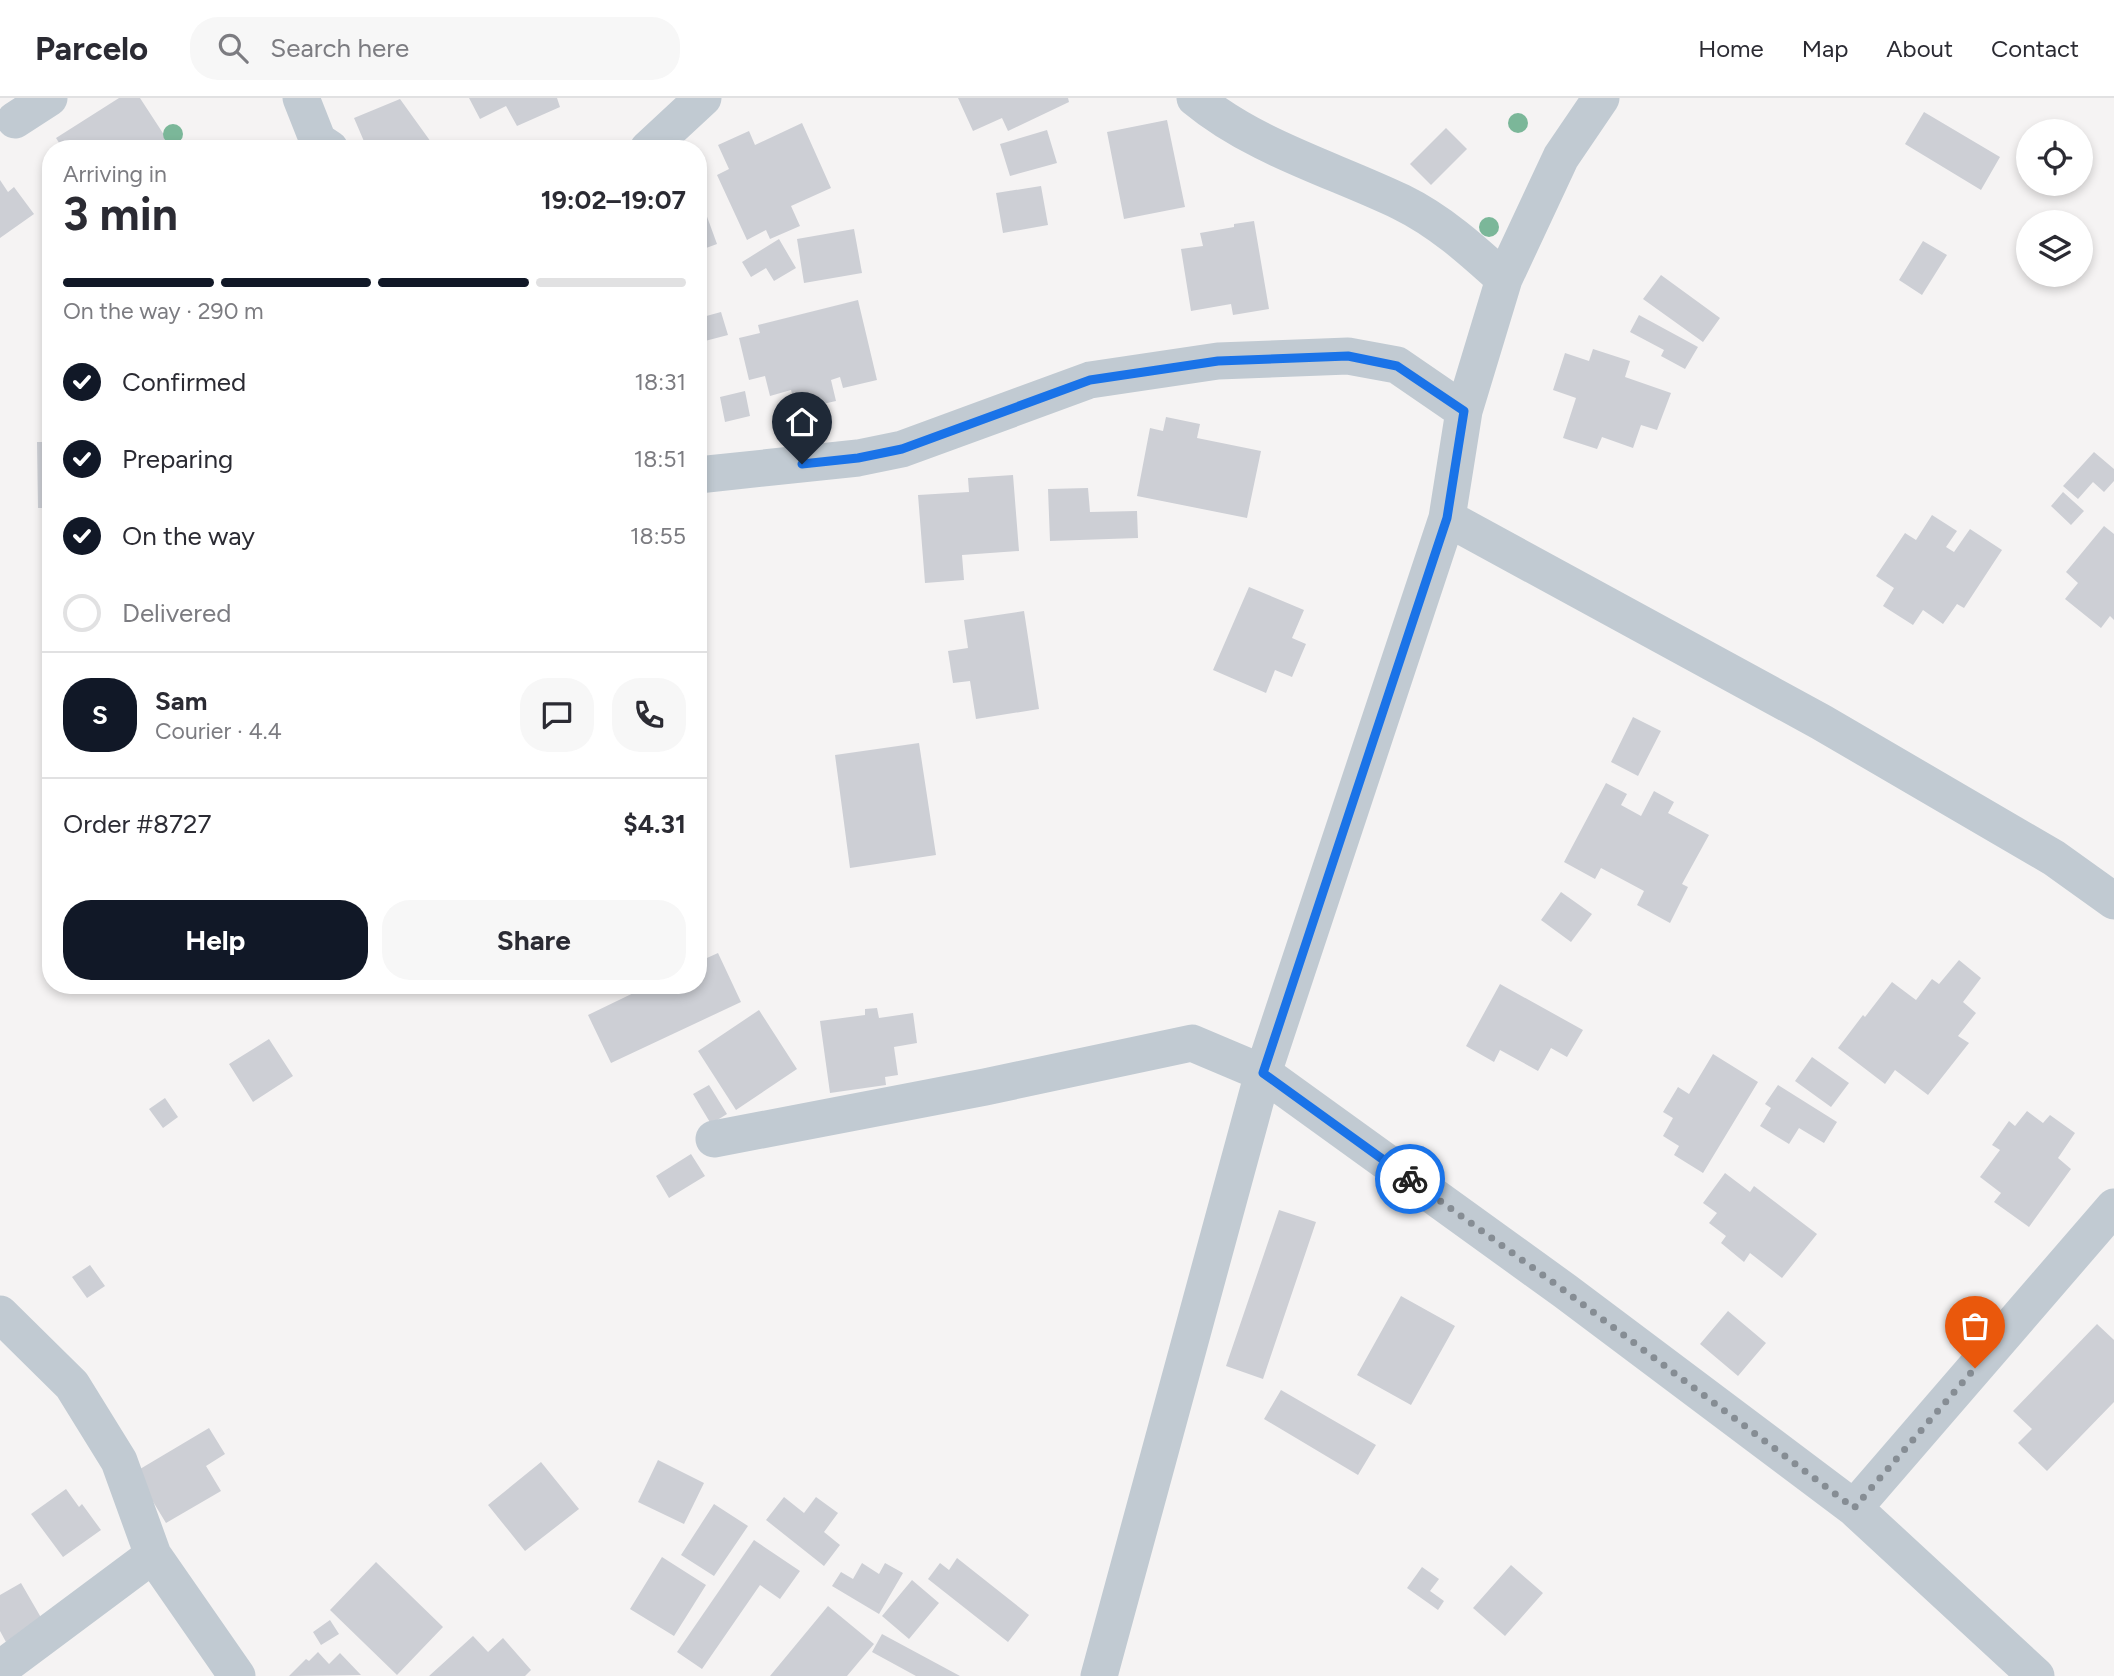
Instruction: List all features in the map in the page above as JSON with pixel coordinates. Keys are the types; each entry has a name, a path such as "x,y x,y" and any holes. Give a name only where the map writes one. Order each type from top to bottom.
{"street":[{"path":"15,120 49,98"},
{"path":"301,98 318,140"},
{"path":"658,140 703,98"},
{"path":"1195,98 1251,135 1404,203 1452,233 1504,279"},
{"path":"1104,1674 1263,1073 1447,518 1464,411 1504,279 1560,157 1601,98"},
{"path":"707,474 858,458 902,449 1090,380 1218,361 1348,356 1397,366 1464,411"},
{"path":"1447,518 1821,722 2054,858 2114,901"},
{"path":"714,1139 985,1087 1192,1043 1263,1073 1565,1291 1854,1508 2036,1676"},
{"path":"1854,1508 2114,1207"},
{"path":"0,1314 72,1385 119,1461 153,1555 237,1676"},
{"path":"0,1669 153,1555"}],"building":[{"path":"119,98 140,98 167,140 57,140 56,138"},
{"path":"469,98 557,98 560,107 517,126 506,106 480,119"},
{"path":"958,98 1068,98 1069,102 1008,131 1002,118 973,131"},
{"path":"400,99 430,140 363,140 354,118"},
{"path":"1924,112 2000,157 1981,190 1905,144"},
{"path":"1167,120 1185,207 1124,219 1107,132"},
{"path":"802,123 831,188 791,206 800,226 770,239 766,230 747,240 717,175 729,169 718,145 749,131 755,145"},
{"path":"1446,128 1467,149 1431,185 1410,164"},
{"path":"1047,130 1057,163 1010,176 1000,144"},
{"path":"0,180 8,192 14,187 34,214 0,238"},
{"path":"1041,186 1048,225 1003,233 996,193"},
{"path":"707,217 717,244 707,248"},
{"path":"1254,221 1269,309 1233,315 1231,304 1191,311 1181,249 1203,246 1200,233"},
{"path":"854,229 862,273 804,283 797,239"},
{"path":"779,239 796,268 774,281 766,268 751,277 742,262"},
{"path":"1923,241 1947,255 1922,295 1899,280"},
{"path":"1661,275 1720,318 1703,342 1643,299"},
{"path":"858,300 877,380 843,388 840,377 831,380 836,401 796,410 791,390 770,396 765,376 749,380 739,338 760,333 758,325"},
{"path":"721,312 728,335 707,340 707,316"},
{"path":"1639,315 1698,347 1685,369 1661,356 1664,350 1630,332"},
{"path":"1593,349 1630,361 1625,377 1671,393 1657,430 1641,425 1633,448 1602,437 1597,449 1563,438 1576,398 1553,390 1565,353 1589,361"},
{"path":"745,391 750,416 725,422 720,397"},
{"path":"1166,417 1200,424 1197,438 1261,451 1247,518 1137,496 1150,428 1163,431"},
{"path":"37,442 42,442 42,508 38,508"},
{"path":"2094,452 2114,469 2114,481 2104,492 2093,482 2078,499 2063,486"},
{"path":"1013,475 1019,551 962,555 964,580 925,583 918,495 969,492 968,478"},
{"path":"1088,488 1090,512 1137,511 1138,538 1050,541 1048,489"},
{"path":"2063,492 2084,511 2071,525 2051,506"},
{"path":"1932,515 1957,531 1946,547 1954,552 1970,529 2002,550 1964,608 1957,604 1943,624 1923,610 1913,625 1883,606 1894,588 1876,576 1905,533 1916,540"},
{"path":"2104,526 2114,534 2114,620 2110,616 2101,628 2065,599 2078,583 2066,572"},
{"path":"1249,587 1304,610 1292,638 1306,644 1292,677 1275,670 1266,693 1213,670"},
{"path":"1024,611 1039,709 976,719 970,681 953,683 948,651 968,648 964,620"},
{"path":"1633,717 1661,731 1638,776 1611,762"},
{"path":"919,743 936,855 850,868 835,755"},
{"path":"1606,783 1627,794 1621,805 1641,816 1654,791 1674,802 1668,813 1709,835 1682,884 1688,887 1670,923 1637,905 1644,891 1601,868 1595,879 1564,862"},
{"path":"1561,892 1592,914 1571,942 1541,920"},
{"path":"718,953 741,1002 611,1063 588,1015 631,994 707,994 707,958"},
{"path":"1959,960 1981,978 1963,1002 1976,1013 1958,1036 1969,1043 1928,1095 1895,1070 1885,1084 1838,1048 1892,982 1916,1000 1932,979 1939,984"},
{"path":"1500,984 1583,1030 1567,1057 1551,1048 1538,1071 1500,1050 1494,1062 1466,1046"},
{"path":"877,1008 879,1018 913,1013 917,1043 894,1047 898,1075 885,1077 886,1085 830,1093 820,1021 865,1015 865,1009"},
{"path":"759,1010 797,1069 736,1110 698,1051"},
{"path":"269,1039 293,1076 253,1102 229,1064"},
{"path":"1713,1054 1758,1082 1703,1173 1674,1155 1679,1146 1663,1136 1673,1118 1663,1112 1678,1087 1689,1094"},
{"path":"1812,1057 1849,1083 1831,1107 1795,1081"},
{"path":"709,1085 727,1114 711,1124 693,1094"},
{"path":"1778,1085 1837,1122 1824,1143 1799,1128 1789,1144 1760,1126 1771,1108 1765,1104"},
{"path":"165,1098 178,1117 163,1128 149,1109"},
{"path":"2027,1111 2043,1123 2050,1115 2075,1133 2058,1158 2071,1169 2029,1227 1994,1202 2001,1193 1980,1177 2000,1150 1992,1145 2009,1121 2015,1126"},
{"path":"691,1154 705,1176 669,1198 656,1176"},
{"path":"1725,1173 1750,1192 1754,1186 1817,1234 1782,1278 1750,1253 1744,1262 1721,1243 1726,1236 1709,1223 1717,1213 1703,1203"},
{"path":"1279,1210 1316,1222 1263,1379 1226,1366"},
{"path":"90,1265 105,1286 87,1298 72,1277"},
{"path":"1401,1296 1455,1326 1411,1405 1357,1375"},
{"path":"1728,1311 1766,1343 1738,1376 1700,1344"},
{"path":"2097,1324 2114,1340 2114,1402 2047,1471 2018,1443 2032,1429 2013,1411"},
{"path":"1281,1390 1376,1445 1358,1475 1264,1419"},
{"path":"209,1428 225,1454 206,1466 221,1491 166,1523 135,1472"},
{"path":"658,1460 704,1483 684,1524 638,1502"},
{"path":"541,1462 579,1509 525,1551 488,1505"},
{"path":"66,1489 79,1507 82,1504 101,1530 63,1557 31,1514"},
{"path":"784,1497 804,1513 816,1497 838,1513 824,1532 840,1545 824,1566 766,1520"},
{"path":"714,1504 748,1526 714,1576 681,1555"},
{"path":"754,1540 800,1571 780,1599 760,1585 702,1669 677,1652"},
{"path":"662,1557 706,1585 674,1636 630,1609"},
{"path":"957,1558 1029,1615 1008,1642 928,1579 940,1563 949,1570"},
{"path":"376,1562 443,1627 397,1675 330,1610"},
{"path":"862,1563 879,1574 885,1563 903,1573 879,1614 832,1586 841,1572 853,1579"},
{"path":"1511,1565 1543,1593 1505,1636 1473,1608"},
{"path":"1422,1567 1439,1579 1430,1591 1444,1601 1438,1610 1407,1588"},
{"path":"912,1580 939,1603 909,1639 882,1616"},
{"path":"21,1583 43,1621 6,1642 0,1631 0,1595"},
{"path":"828,1606 874,1644 847,1676 770,1676"},
{"path":"330,1620 339,1634 321,1645 313,1632"},
{"path":"882,1634 960,1676 916,1676 872,1652"},
{"path":"473,1636 488,1652 503,1638 531,1670 525,1676 429,1676"},
{"path":"318,1652 329,1664 340,1653 361,1675 289,1676 306,1659 309,1661"}],"way so far":[{"path":"1410,1179 1565,1291 1854,1508 1975,1368"}],"route":[{"path":"802,464 858,458 902,449 1090,380 1218,361 1348,356 1397,366 1464,411 1447,518 1263,1073 1410,1179"}]}
